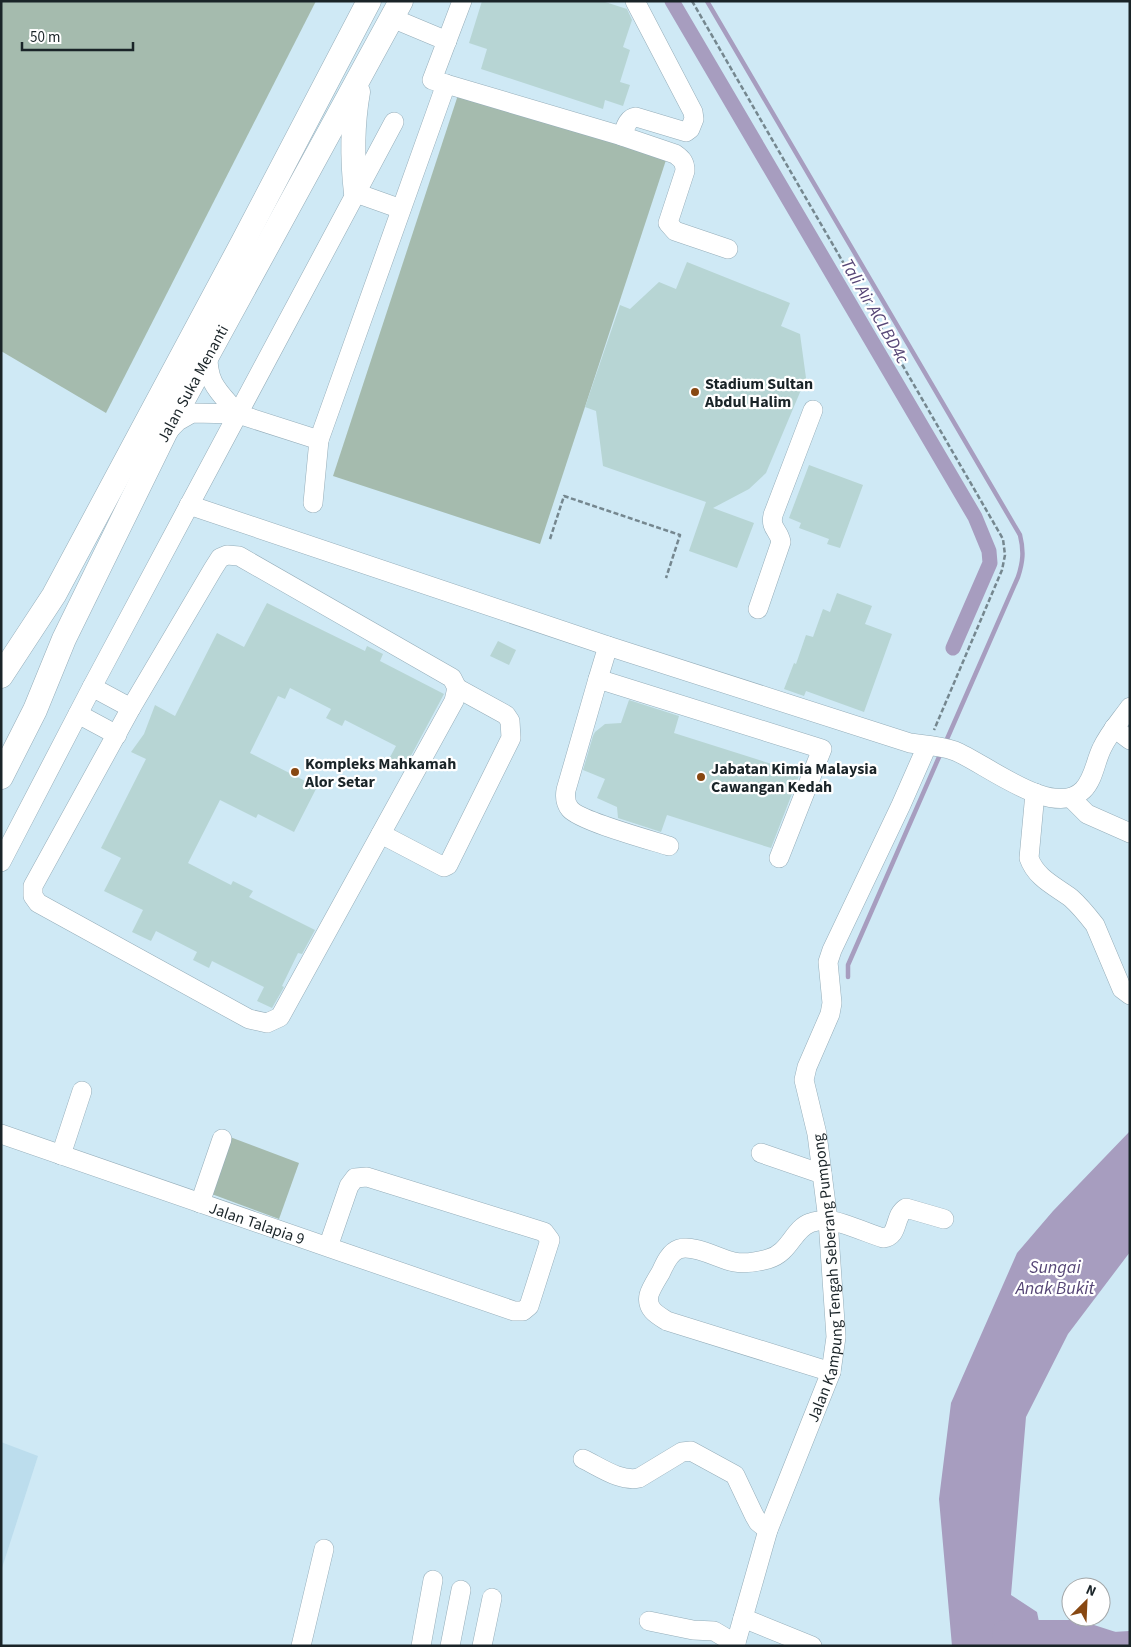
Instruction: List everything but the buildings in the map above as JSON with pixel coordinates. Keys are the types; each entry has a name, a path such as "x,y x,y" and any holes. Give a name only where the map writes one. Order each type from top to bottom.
{"main road":[{"name":"Jalan Suka Menanti","path":"1,676 58,587 243,242 369,1"},
{"name":"Jalan Suka Menanti","path":"3,770 35,710 64,639 166,433 397,10"},
{"path":"356,193 352,133 358,91 365,68"}],"street":[{"path":"462,1 432,80 622,136 675,154 681,158 685,171 668,223 675,231 728,249"},
{"path":"622,136 628,121 636,117 680,132 690,130 694,119 693,112 635,1"},
{"path":"397,10 447,41"},
{"path":"313,503 319,440 446,84"},
{"path":"1,862 92,687 394,122"},
{"path":"356,193 401,209"},
{"path":"208,353 210,379 238,414"},
{"path":"758,609 781,542 772,524 773,514 813,410"},
{"path":"166,433 178,421 192,413 238,414 319,440"},
{"path":"189,505 608,646 910,743 955,751 1035,793 1056,799 1070,798 1078,794 1086,786 1091,779 1100,751 1130,707"},
{"path":"381,834 444,867 448,865 511,738 510,722 506,715 457,688 452,678 238,556 227,555 220,558 213,569 132,708 32,886 33,896 38,903 249,1019 267,1023 280,1017 454,701 457,688"},
{"path":"608,646 566,790 566,800 569,808 585,818 669,846"},
{"path":"598,679 822,749 779,858"},
{"path":"92,687 132,708"},
{"path":"78,714 117,735"},
{"path":"1114,728 1130,740"},
{"name":"Jalan Kampung Tengah Seberang Pumpong","path":"736,1645 768,1530 831,1372 836,1337 828,1220 817,1134 804,1080 807,1067 830,1014 832,1003 828,962 927,746"},
{"path":"1035,793 1029,858 1032,867 1039,875 1072,899 1089,917 1095,925 1122,989 1130,995"},
{"path":"1070,798 1087,814 1130,832"},
{"path":"61,1155 82,1091"},
{"name":"Jalan Talapia 9","path":"1,1134 200,1203 514,1311 523,1311 529,1306 550,1240 544,1232 367,1177 355,1178 349,1186 328,1247"},
{"path":"200,1203 222,1139"},
{"path":"761,1153 822,1174"},
{"path":"831,1372 667,1321 652,1311 649,1304 650,1295 667,1260 680,1248 689,1247 735,1262 752,1262 776,1256 785,1250 802,1228 810,1223 828,1220 883,1238 892,1235 900,1214 906,1208 944,1219"},
{"path":"583,1459 624,1478 632,1479 639,1478 682,1452 692,1451 735,1475 758,1522 768,1530"},
{"path":"300,1646 324,1549"},
{"path":"421,1646 433,1580"},
{"path":"450,1646 461,1590"},
{"path":"482,1646 492,1598"},
{"path":"743,1618 812,1646"},
{"path":"649,1620 694,1630 714,1631 736,1645"}],"path":[{"path":"692,1 1003,539 1005,555 1002,570 927,746"},
{"path":"550,539 564,496 680,535 666,578"}],"shaded area":[{"path":"1,1442 38,1456 1,1571"}],"green space":[{"path":"1,1 316,1 106,413 1,351"},
{"path":"459,92 666,160 540,544 333,476"},
{"path":"230,1137 299,1163 279,1219 209,1193"}],"water":[{"name":"Sungai Anak Bukit","path":"1130,1131 1130,1252 1068,1334 1026,1417 1011,1595 1037,1612 1044,1646 952,1646 939,1499 951,1403 1017,1253 1053,1211"}],"waterway":[{"name":"Tali Air ACLBD4c","path":"672,1 975,517 989,551 990,563 953,648"},
{"path":"707,1 1020,535 1022,556 1018,577 947,739"},
{"path":"848,977 848,965 939,757"},
{"path":"1005,1633 1077,1633 1114,1645 1130,1644"}],"place":[{"name":"Stadium Sultan Abdul Halim","path":"695,392"},
{"name":"Kompleks Mahkamah Alor Setar","path":"295,772"},
{"name":"Jabatan Kimia Malaysia Cawangan Kedah","path":"701,777"}]}
